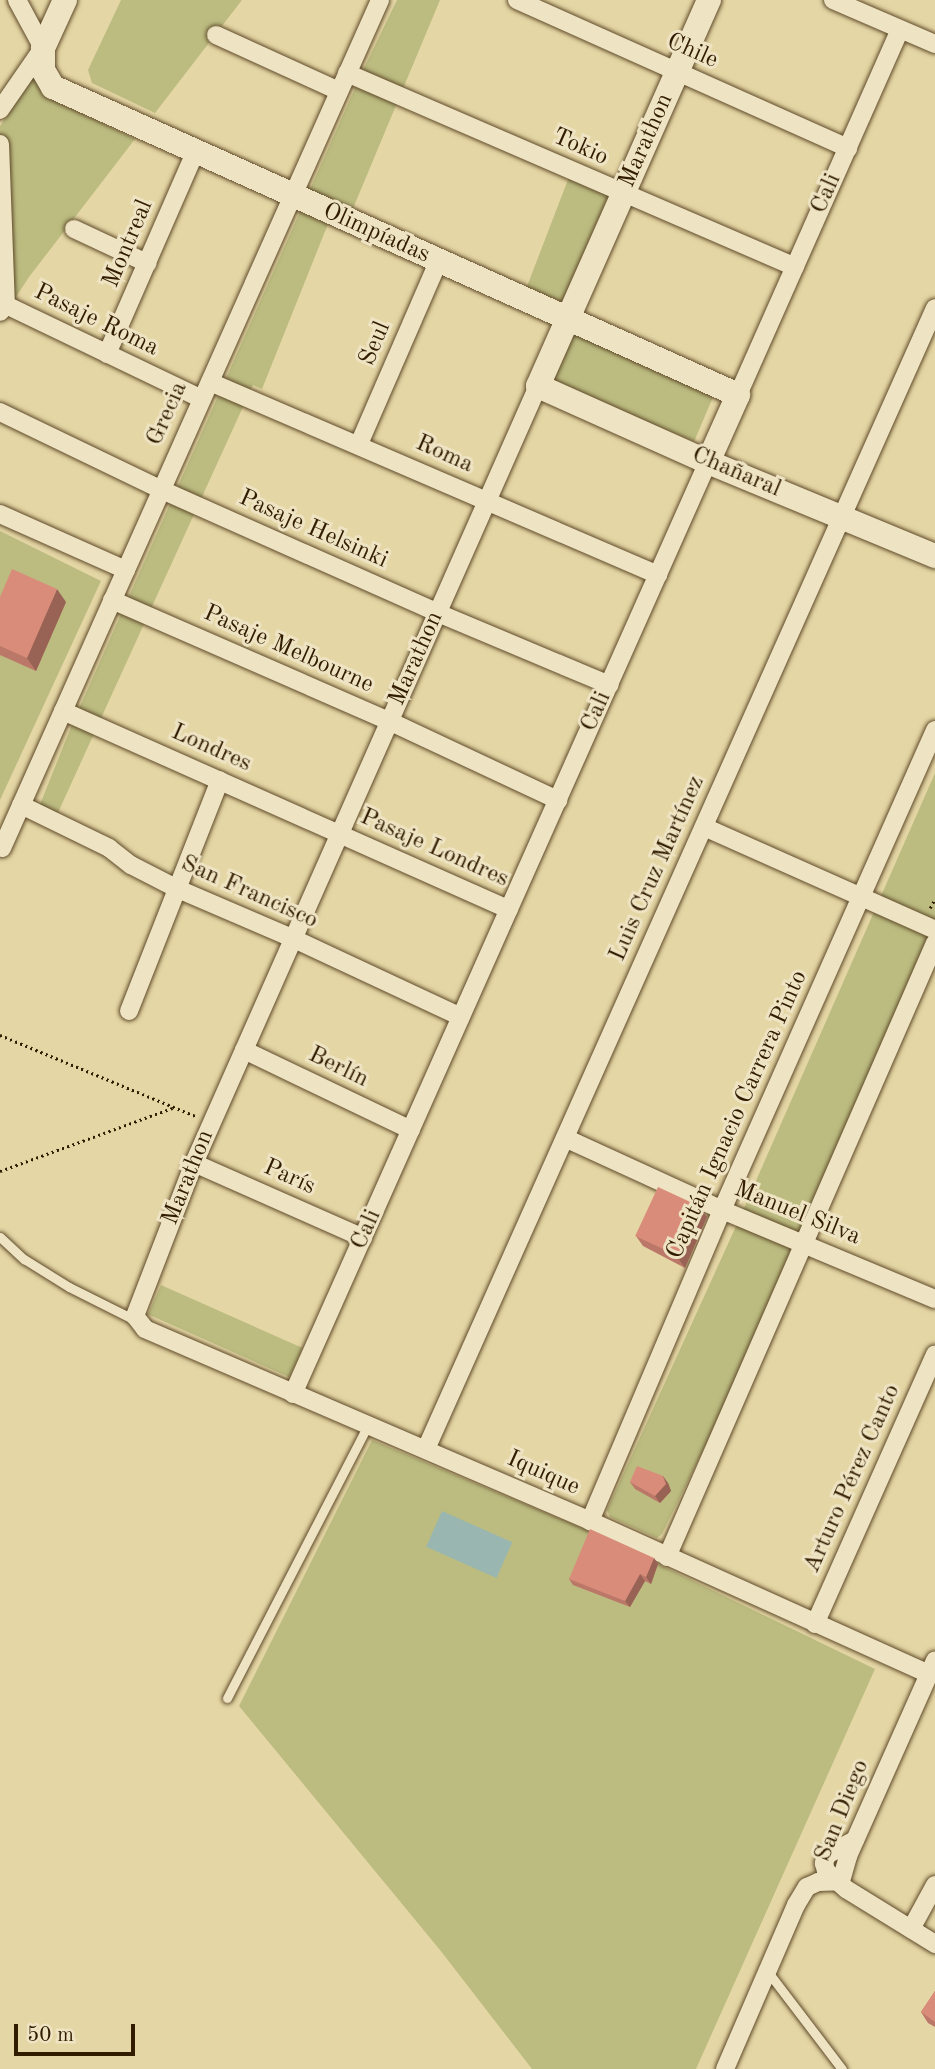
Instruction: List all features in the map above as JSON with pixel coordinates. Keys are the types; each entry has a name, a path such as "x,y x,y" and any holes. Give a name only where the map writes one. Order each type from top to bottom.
{"street":[{"path":"17,0 43,48"},
{"path":"0,110 43,48 65,0"},
{"name":"Chile","path":"517,0 848,148"},
{"name":"Marathon","path":"137,1321 136,1310 194,1163 709,0"},
{"path":"833,0 935,44"},
{"name":"Grecia","path":"1,850 347,73 374,2"},
{"name":"Cali","path":"293,1394 900,30"},
{"path":"216,35 339,91"},
{"name":"Olimpíadas","path":"43,48 43,70 53,87 738,395"},
{"name":"Tokio","path":"347,73 795,267"},
{"path":"0,144 3,309"},
{"name":"Montreal","path":"107,355 195,153"},
{"path":"74,229 147,263"},
{"name":"Seul","path":"359,444 438,262"},
{"name":"Luis Cruz Martínez","path":"426,1449 935,308"},
{"name":"Pasaje Roma","path":"3,309 107,355 206,390"},
{"name":"Chañaral","path":"538,386 708,462 935,556"},
{"name":"Roma","path":"206,390 359,444 658,575"},
{"name":"Pasaje Helsinki","path":"0,412 162,489 438,613 609,685"},
{"path":"0,514 125,570"},
{"name":"Pasaje Melbourne","path":"112,600 389,721 558,800"},
{"name":"Londres","path":"63,711 338,833"},
{"name":"Capitán Ignacio Carrera Pinto","path":"590,1521 722,1210 935,730"},
{"path":"129,1011 220,780"},
{"name":"San Francisco","path":"21,806 110,848 131,865 178,889 294,939 461,1017"},
{"path":"704,827 935,930"},
{"name":"Pasaje Londres","path":"338,833 509,910"},
{"path":"667,1558 935,943"},
{"name":"Berlín","path":"244,1050 411,1130"},
{"name":"Manuel Silva","path":"565,1138 722,1210 935,1299"},
{"name":"París","path":"194,1163 363,1238"},
{"name":"Iquique","path":"137,1321 145,1329 590,1521 815,1624 932,1668"},
{"name":"Arturo Pérez Canto","path":"815,1624 935,1354"},
{"name":"San Diego","path":"726,2069 796,1905 807,1887 818,1882 841,1881 855,1840 932,1668"},
{"path":"919,1693 935,1705"},
{"path":"841,1881 846,1889 935,1944"},
{"path":"911,1929 935,1885"}],"lane":[{"path":"0,1237 24,1259 69,1287 137,1321"},
{"path":"227,1698 368,1425"},
{"path":"767,1971 842,2069"}],"path":[{"path":"0,1035 212,1122"},
{"path":"0,1171 175,1107"}],"green space":[{"path":"121,0 242,0 155,113 92,83 88,70"},
{"path":"397,0 440,0 349,218 334,209 262,389 253,385 56,817 39,807 73,722 364,68"},
{"path":"34,74 42,94 135,139 29,277 0,321 0,126"},
{"path":"569,177 610,193 567,304 526,288"},
{"path":"572,330 716,391 694,442 551,381"},
{"path":"0,531 101,581 0,800"},
{"path":"935,773 935,924 709,1438 662,1534 657,1538 610,1517 607,1510 737,1224"},
{"path":"161,1285 303,1348 290,1377 148,1314"},
{"path":"372,1440 596,1534 875,1669 696,2069 532,2069 440,1950 239,1706"}],"water":[{"path":"442,1511 512,1542 496,1578 426,1547"}],"building":[{"path":"12,569 57,589 27,658 0,646 0,597"},
{"path":"658,1187 701,1207 678,1256 635,1236"},
{"path":"637,1466 663,1476 666,1484 655,1496 630,1482"},
{"path":"590,1529 654,1558 646,1577 640,1574 625,1601 569,1579"},
{"path":"935,1991 935,2022 921,2012"}]}
